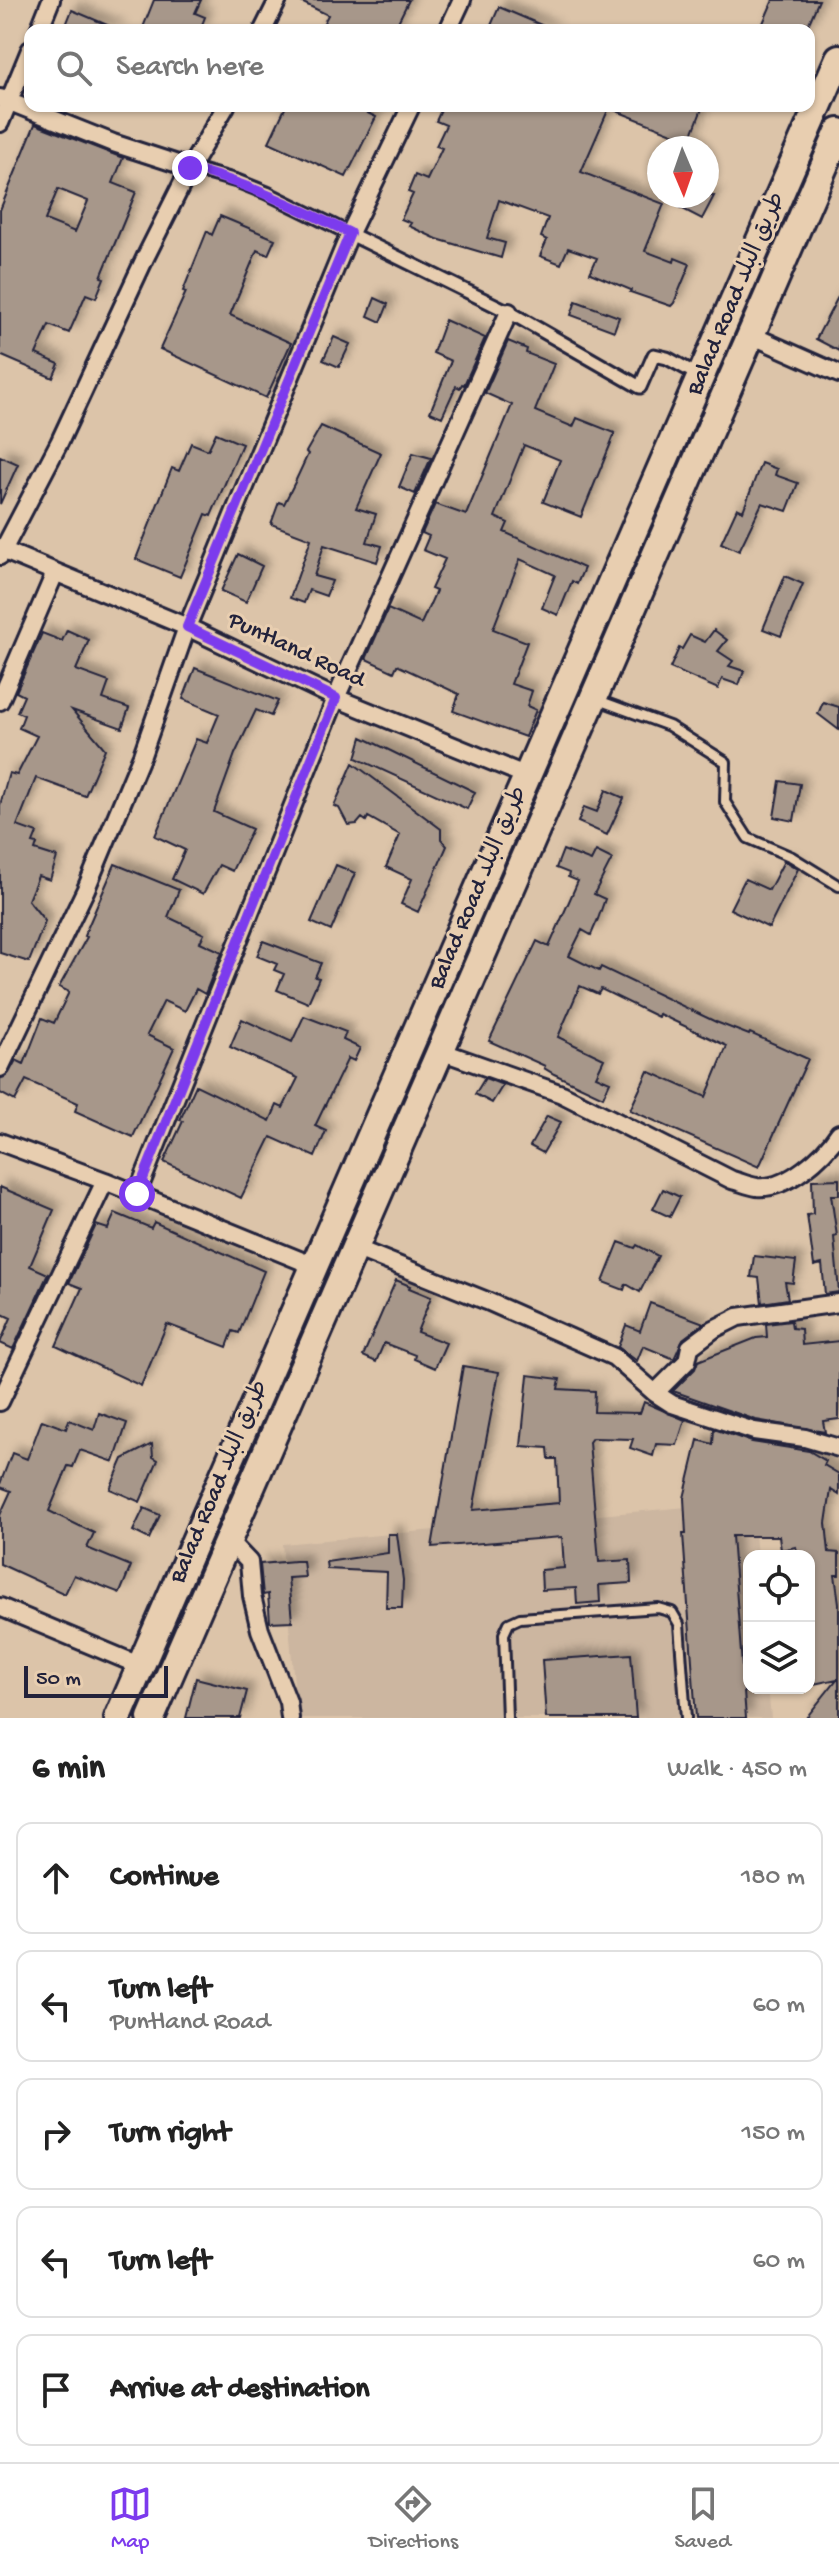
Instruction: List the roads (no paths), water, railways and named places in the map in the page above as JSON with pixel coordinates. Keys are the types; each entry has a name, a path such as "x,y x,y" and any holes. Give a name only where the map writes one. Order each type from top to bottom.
{"highway":[{"name":"Balad Road طريق البلد","path":"118,1718 839,58"},
{"name":"Balad Road طريق البلد","path":"151,1718 839,132"}],"street":[{"path":"41,24 51,0"},
{"path":"266,24 278,0"},
{"path":"451,24 462,0"},
{"path":"0,123 4,100 24,62"},
{"path":"4,100 24,108"},
{"path":"34,112 113,143 267,193 509,312 640,387 654,355 667,358 701,376"},
{"path":"1,552 59,443 190,168 223,112"},
{"path":"0,1068 86,889 142,755 187,627 350,233 408,112"},
{"path":"137,1194 336,698 509,312"},
{"path":"751,335 839,374"},
{"name":"Puntland Road","path":"1,552 187,627 336,698 527,776"},
{"path":"0,701 55,573"},
{"path":"440,1051 562,1094 732,1180 758,1187 780,1184 805,1168 829,1149 839,1133"},
{"path":"0,1142 314,1266"},
{"path":"0,1402 105,1181"},
{"path":"355,1248 614,1357 672,1404 742,1427 826,1442 839,1448"},
{"path":"655,1393 687,1361 690,1347 714,1329 738,1317 839,1303"},
{"path":"228,1540 249,1562 252,1596 260,1630 288,1702 290,1718"},
{"path":"0,1607 141,1666"}],"lane":[{"path":"594,698 669,726 726,762 725,802 748,838 792,857 839,886"},
{"path":"507,1718 504,1634 509,1623 520,1618 658,1608 672,1612 679,1624 686,1718"}]}
